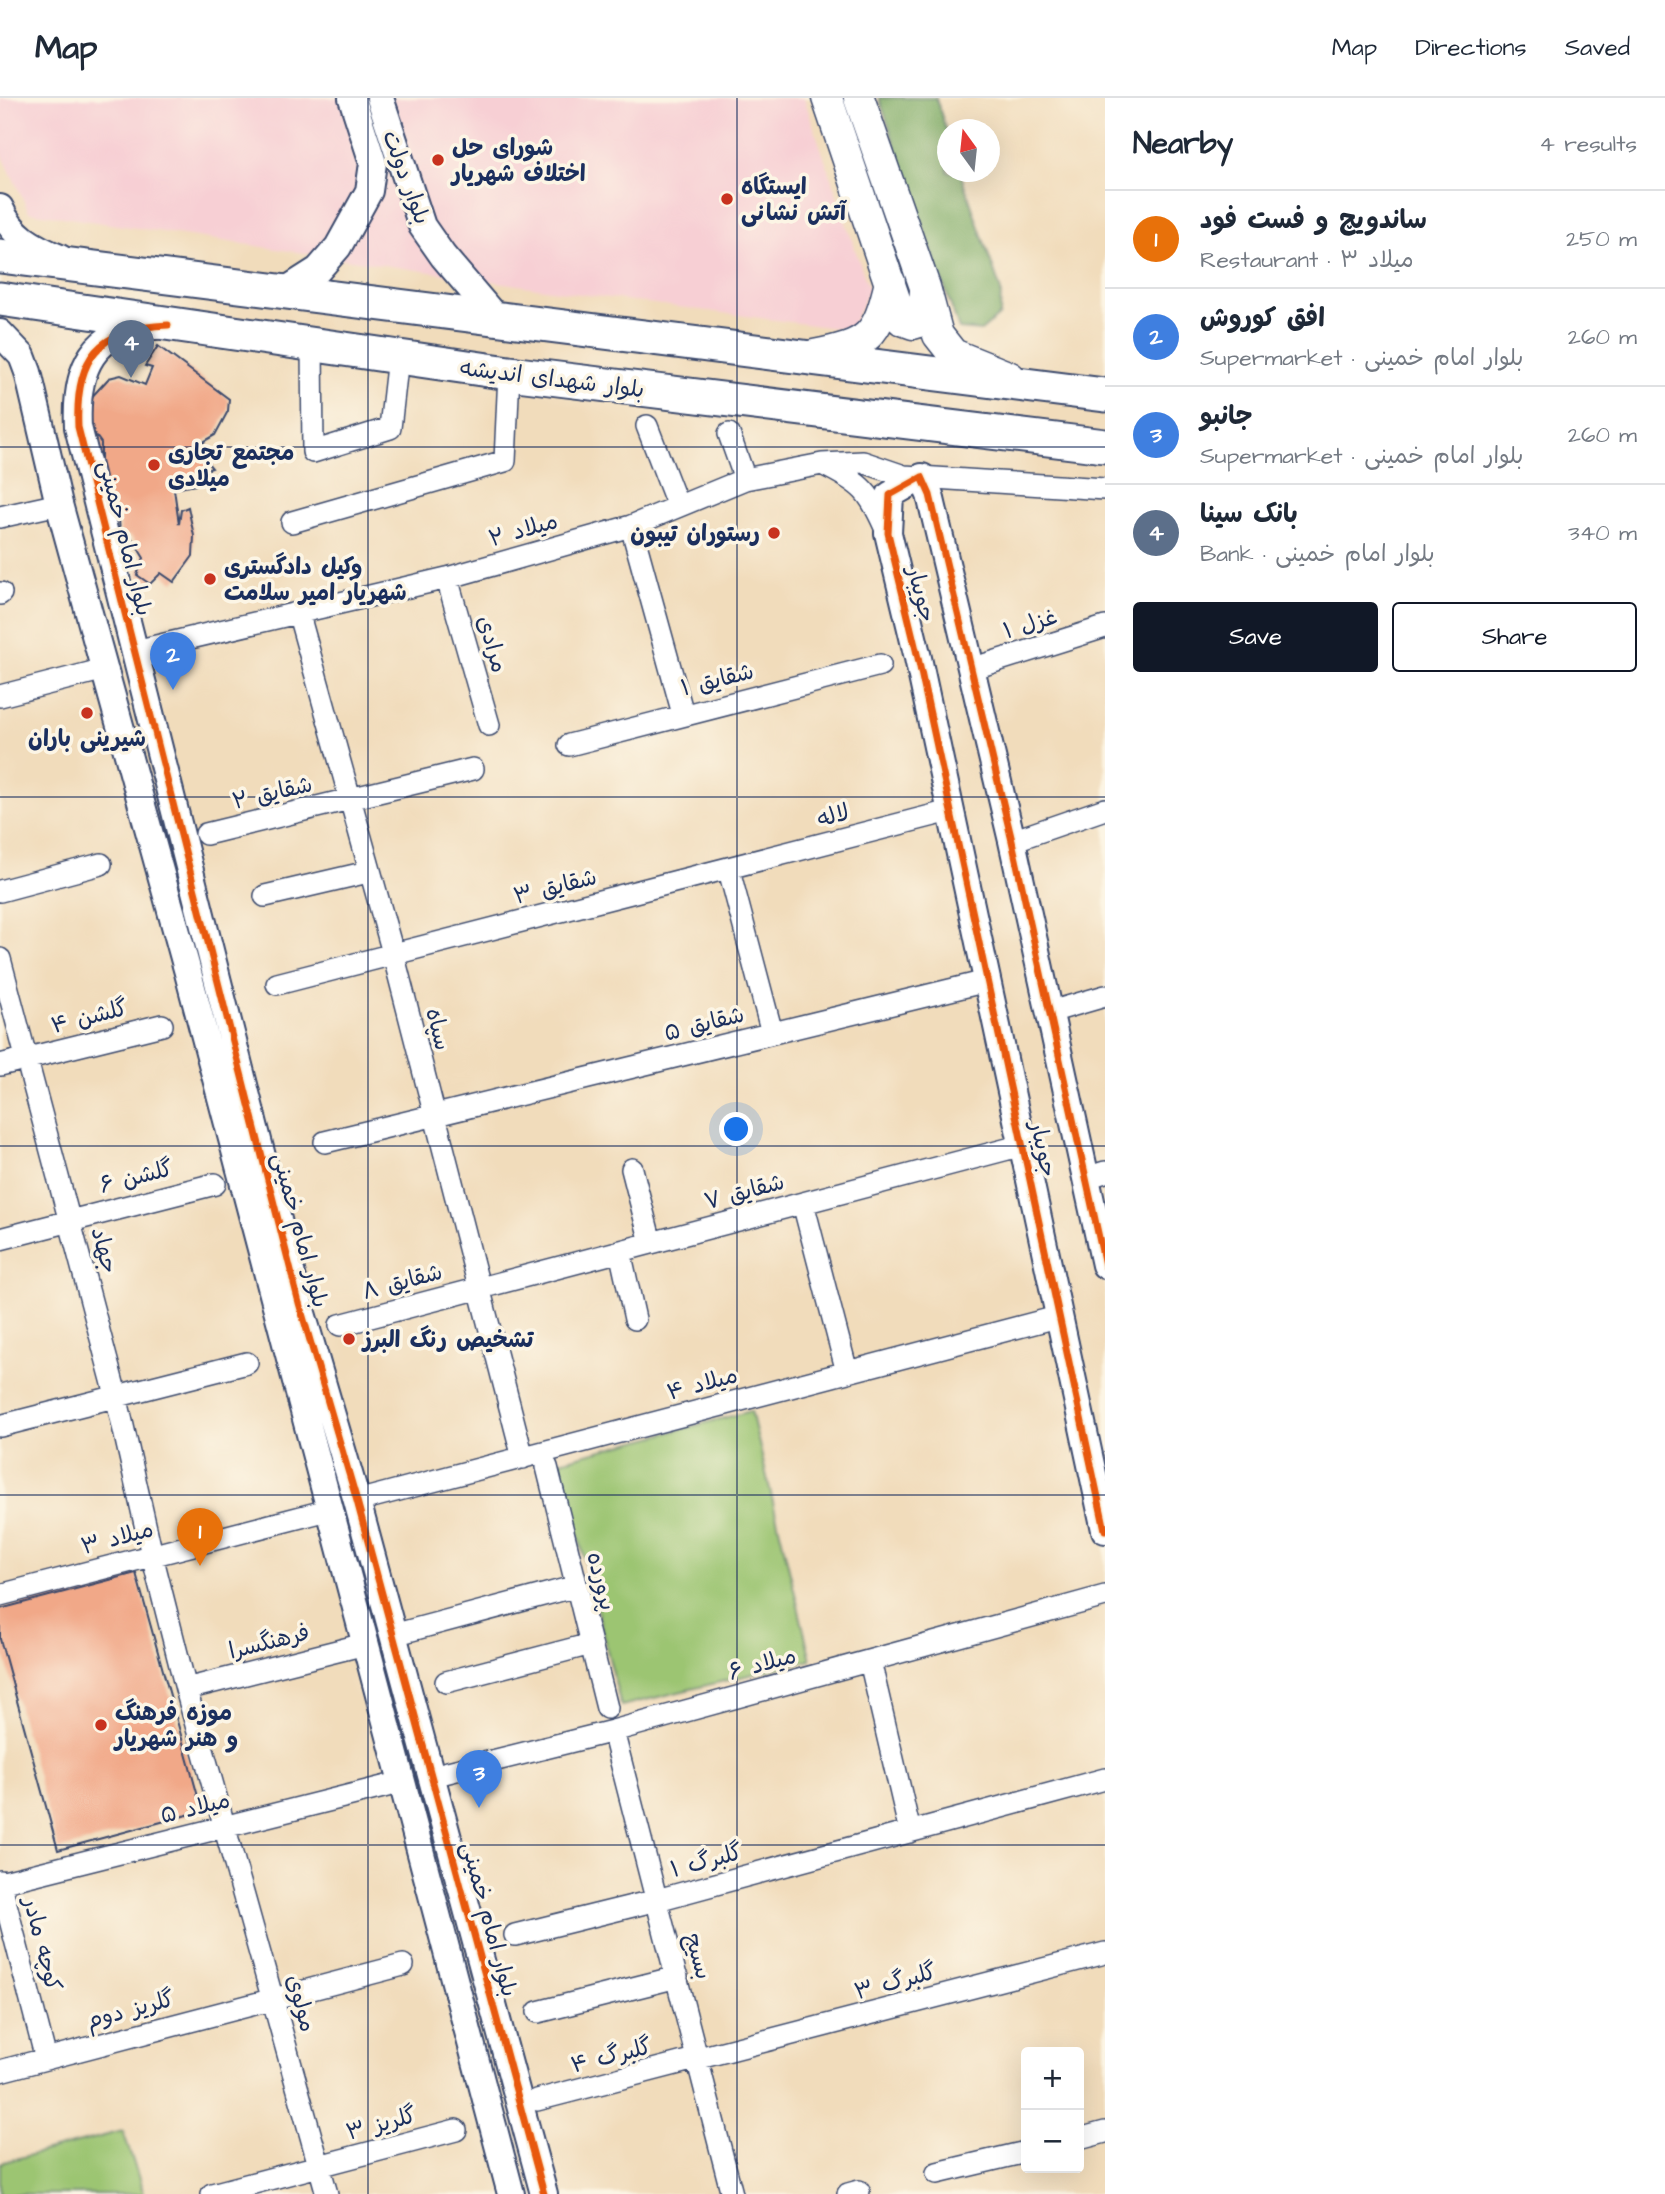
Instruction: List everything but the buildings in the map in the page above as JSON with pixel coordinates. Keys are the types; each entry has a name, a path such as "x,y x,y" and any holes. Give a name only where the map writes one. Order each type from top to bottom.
{"main road":[{"path":"827,98 902,320 913,324 923,321 925,287"},
{"path":"859,98 925,287 937,335 953,354 1030,385"},
{"path":"0,256 84,269 237,288 285,291 1105,395"},
{"path":"800,358 851,347 869,336 881,320 890,281"},
{"name":"بلوار شهدای اندیشه","path":"0,299 168,326 509,373 1105,446"}],"street":[{"name":"بلوار دولت","path":"285,291 318,270 338,247 369,191 373,163 352,98"},
{"name":"بلوار دولت","path":"383,99 422,226 443,256 495,317"},
{"path":"0,208 14,231 30,245 84,269"},
{"name":"بلوار امام خمینی","path":"168,326 129,330 106,341 95,351 79,380 78,427 299,1303 357,1501 544,2194"},
{"name":"بلوار امام خمینی","path":"0,333 22,356 59,504 511,2194"},
{"path":"312,345 313,452 390,428 398,357"},
{"path":"292,523 505,461 509,373"},
{"path":"43,437 45,417 54,407 66,410 78,427"},
{"path":"647,426 677,504"},
{"path":"729,434 746,479"},
{"name":"میلاد ۲","path":"135,651 299,615 447,578 631,526 677,504 746,479 822,464 863,462 904,476 1105,489"},
{"path":"822,464 857,481 873,498 888,533"},
{"name":"جویبار","path":"1105,1265 1096,1175 1050,1013 930,495 922,477 890,495 888,533 1061,1316 1105,1530"},
{"path":"0,517 59,504"},
{"path":"631,526 683,714"},
{"name":"مرادی","path":"447,578 489,725"},
{"name":"سپاه","path":"299,615 368,872 393,953 523,1458"},
{"name":"غزل ۱","path":"971,668 1105,627"},
{"name":"شقایق ۱","path":"569,745 880,665"},
{"path":"0,696 105,669"},
{"path":"350,801 473,769"},
{"name":"شقایق ۲","path":"205,834 350,801"},
{"path":"1012,841 1105,809"},
{"name":"لاله","path":"729,870 950,811"},
{"path":"0,891 101,864"},
{"path":"729,870 772,1033"},
{"name":"شقایق ۳","path":"277,984 729,870"},
{"path":"265,895 368,872"},
{"name":"جهاد","path":"0,959 29,1058 116,1395 152,1555"},
{"name":"شقایق ۵","path":"325,1142 987,981"},
{"path":"1050,1013 1105,996"},
{"name":"گلشن ۴","path":"0,1065 162,1025"},
{"name":"شقایق ۷","path":"478,1288 1023,1145"},
{"path":"632,1169 651,1243"},
{"name":"گلشن ۶","path":"0,1239 215,1184"},
{"path":"803,1203 848,1372"},
{"path":"620,1251 635,1319"},
{"name":"شقایق ۸","path":"340,1325 478,1288"},
{"name":"میلاد ۴","path":"357,1501 1061,1316"},
{"path":"0,1426 247,1363"},
{"name":"پرورده","path":"547,1467 607,1708"},
{"path":"328,1510 357,1501"},
{"name":"میلاد ۳","path":"0,1595 328,1510"},
{"path":"152,1555 225,1826"},
{"path":"393,1635 577,1586"},
{"name":"میلاد ۶","path":"432,1776 613,1731 1105,1596"},
{"name":"فرهنگسرا","path":"186,1689 365,1644"},
{"path":"446,1682 591,1644"},
{"path":"870,1661 910,1832"},
{"name":"بسیج","path":"613,1731 732,2194"},
{"path":"402,1782 432,1776"},
{"name":"گلبرگ ۱","path":"515,1935 657,1900 1105,1779"},
{"name":"میلاد ۵","path":"0,1882 402,1782"},
{"name":"مولوی","path":"225,1826 327,2194"},
{"name":"کوچه مادر","path":"0,1882 46,2059"},
{"name":"گلبرگ ۳","path":"698,2061 1105,1953"},
{"name":"گلریز دوم","path":"0,2071 403,1965"},
{"path":"538,2012 677,1977"},
{"name":"گلبرگ ۴","path":"537,2101 698,2061"},
{"name":"گلریز ۳","path":"212,2194 456,2130"},
{"path":"1084,2138 1105,2132"},
{"path":"937,2173 1021,2152"}],"shaded area":[{"path":"0,98 804,98 869,290 850,330 557,291 29,212 0,150"}],"green space":[{"path":"879,98 936,98 943,119 937,119 937,182 963,182 1001,291 1000,315 981,331 959,329"},
{"path":"751,1411 811,1660 621,1706 560,1461"},
{"path":"123,2131 144,2194 0,2194 0,2163"}],"cycle path":[{"path":"168,325 144,327 124,333 95,352 86,366 81,383 78,427 299,1303 357,1501 544,2194"},
{"path":"1105,1265 1012,841 930,495 922,477 890,495 888,533 918,658 1105,1530"}],"place":[{"name":"شورای حل اختلاف شهریار","path":"438,160"},
{"name":"ایستگاه آتش نشانی","path":"727,199"},
{"name":"بانک سینا","path":"131,378"},
{"name":"مجتمع تجاری میلادی","path":"154,465"},
{"name":"رستوران تیبون","path":"774,533"},
{"name":"وکیل دادگستری شهریار امیر سلامت","path":"210,579"},
{"name":"افق کوروش","path":"173,690"},
{"name":"شیرینی باران","path":"87,713"},
{"name":"تشخیص رنگ البرز","path":"349,1339"},
{"name":"ساندویچ و فست فود","path":"200,1566"},
{"name":"موزه فرهنگ و هنر شهریار","path":"101,1725"},
{"name":"جانبو","path":"479,1808"}]}
